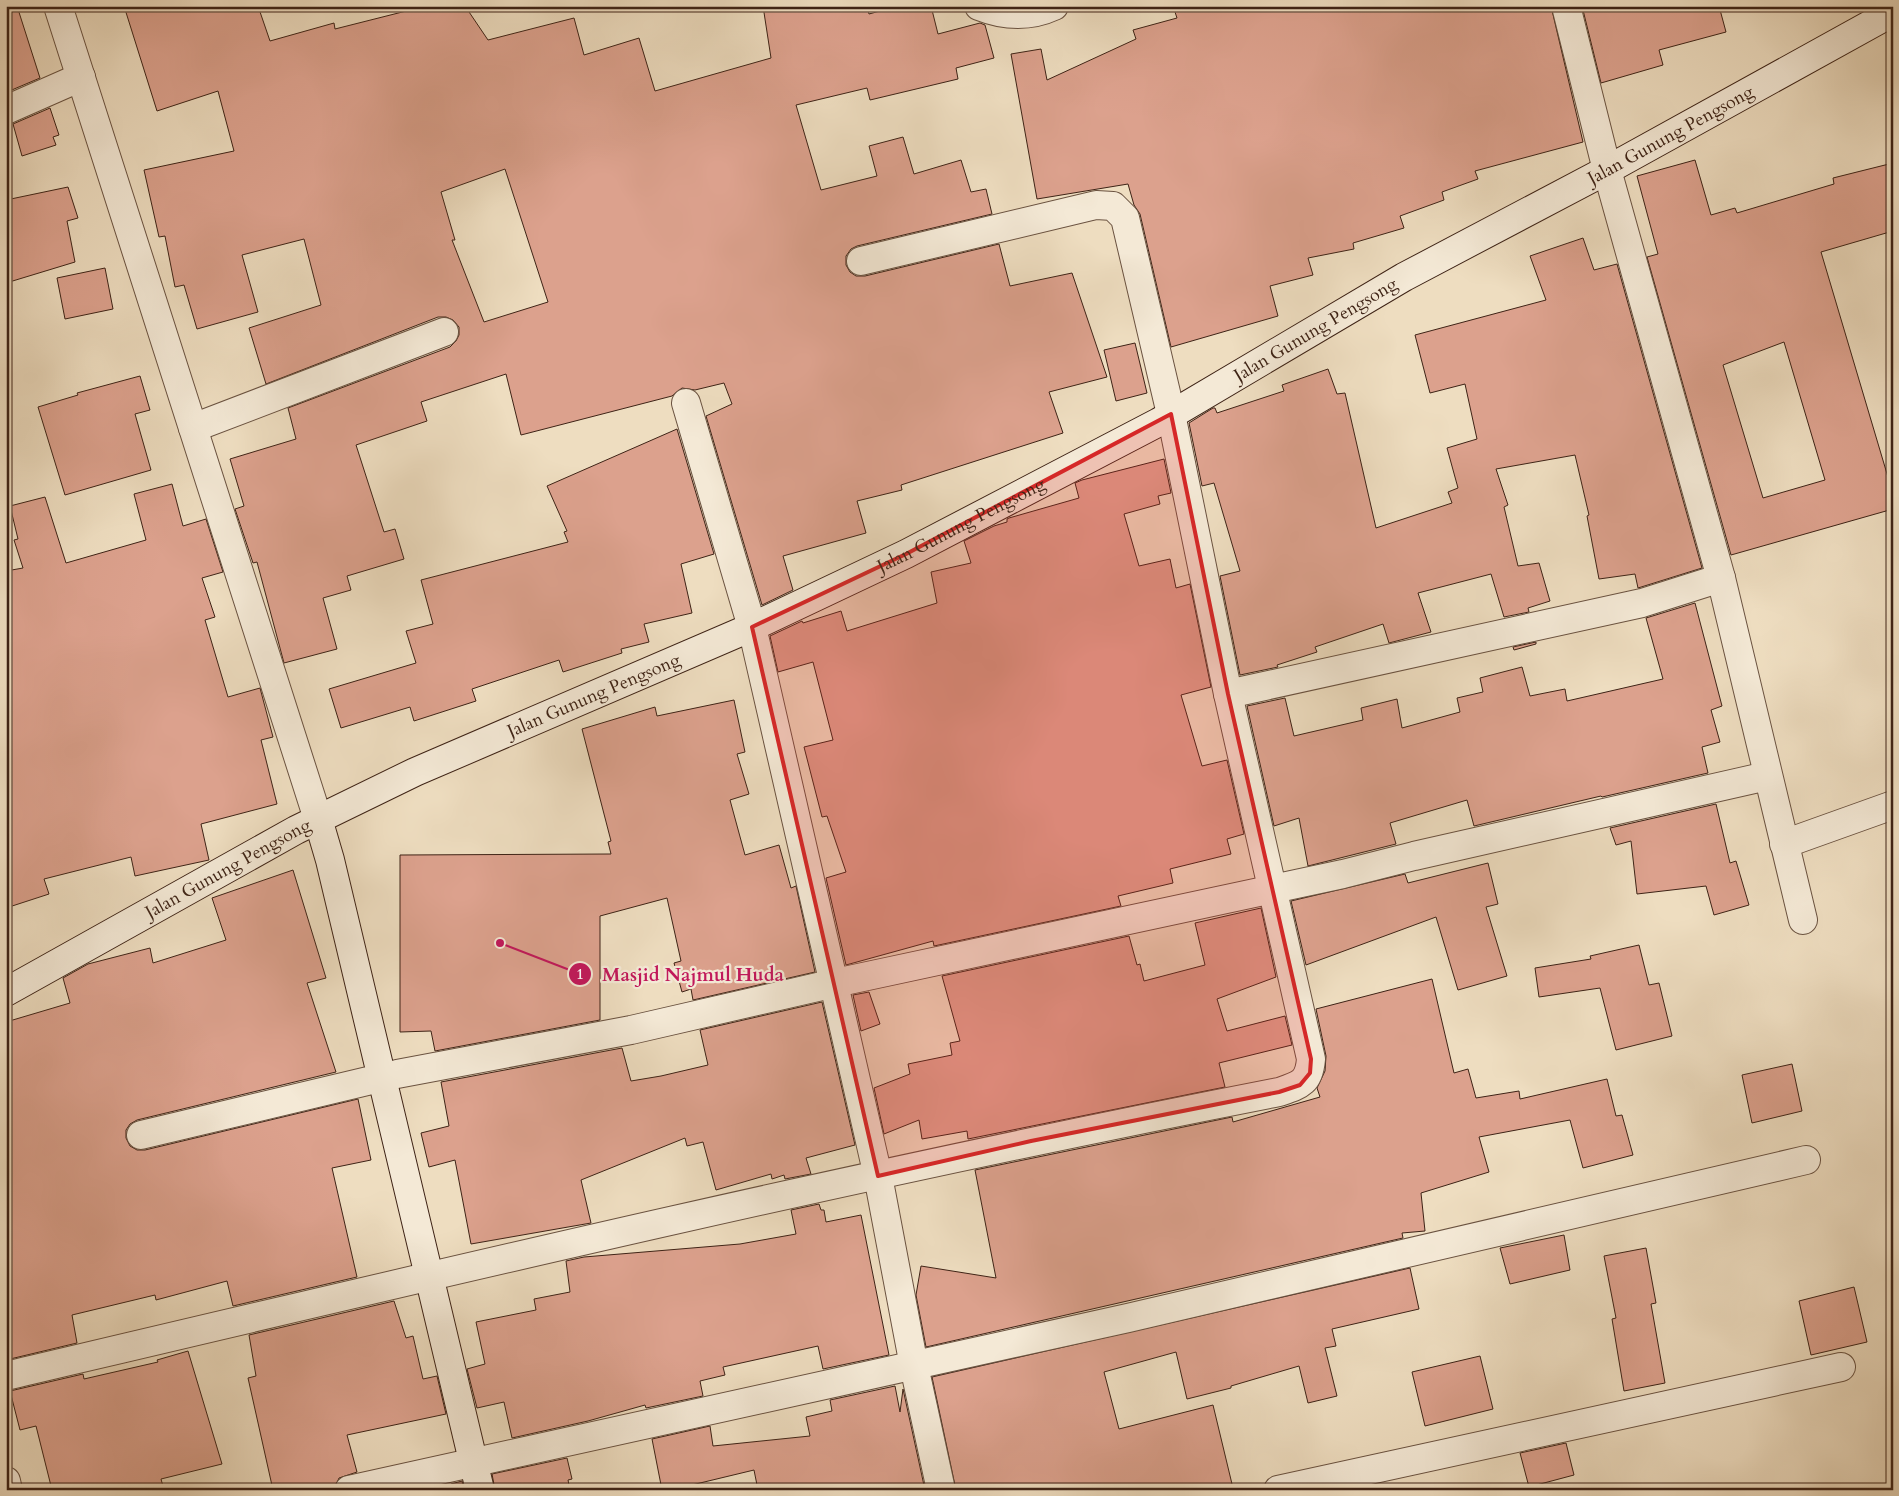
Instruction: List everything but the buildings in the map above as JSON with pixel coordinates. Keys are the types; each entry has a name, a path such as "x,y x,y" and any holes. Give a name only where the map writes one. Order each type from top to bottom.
{"street":[{"path":"58,6 330,860 380,1079 480,1490"},
{"path":"978,6 998,14 1018,15 1054,6"},
{"path":"1566,6 1607,170 1721,578 1803,920"},
{"name":"Jalan Gunung Pengsong","path":"6,992 318,819 415,772 752,627 906,554 1171,414 1404,277 1607,170 1893,12"},
{"path":"6,110 81,78"},
{"path":"6,1376 429,1276 1030,1141 1279,1092 1300,1085 1310,1073 1311,1059 1274,888 1228,694 1171,414 1125,218 1113,206 1096,205 861,261"},
{"path":"193,428 444,332"},
{"path":"686,403 752,627 878,1176 914,1366 941,1490"},
{"path":"1228,694 1642,603 1721,578"},
{"path":"141,1135 397,1074 631,1030 835,983 1274,888 1767,776"},
{"path":"1784,844 1893,805"},
{"path":"349,1490 914,1366 1806,1160"},
{"path":"1278,1490 1841,1367"},
{"path":"6,1481 8,1490"}],"highlighted area":[{"path":"1171,414 1228,694 1311,1059 1310,1073 1300,1085 1279,1092 1031,1141 878,1176 752,627 906,554"}],"place":[{"name":"Masjid Najmul Huda","path":"500,943"}]}
